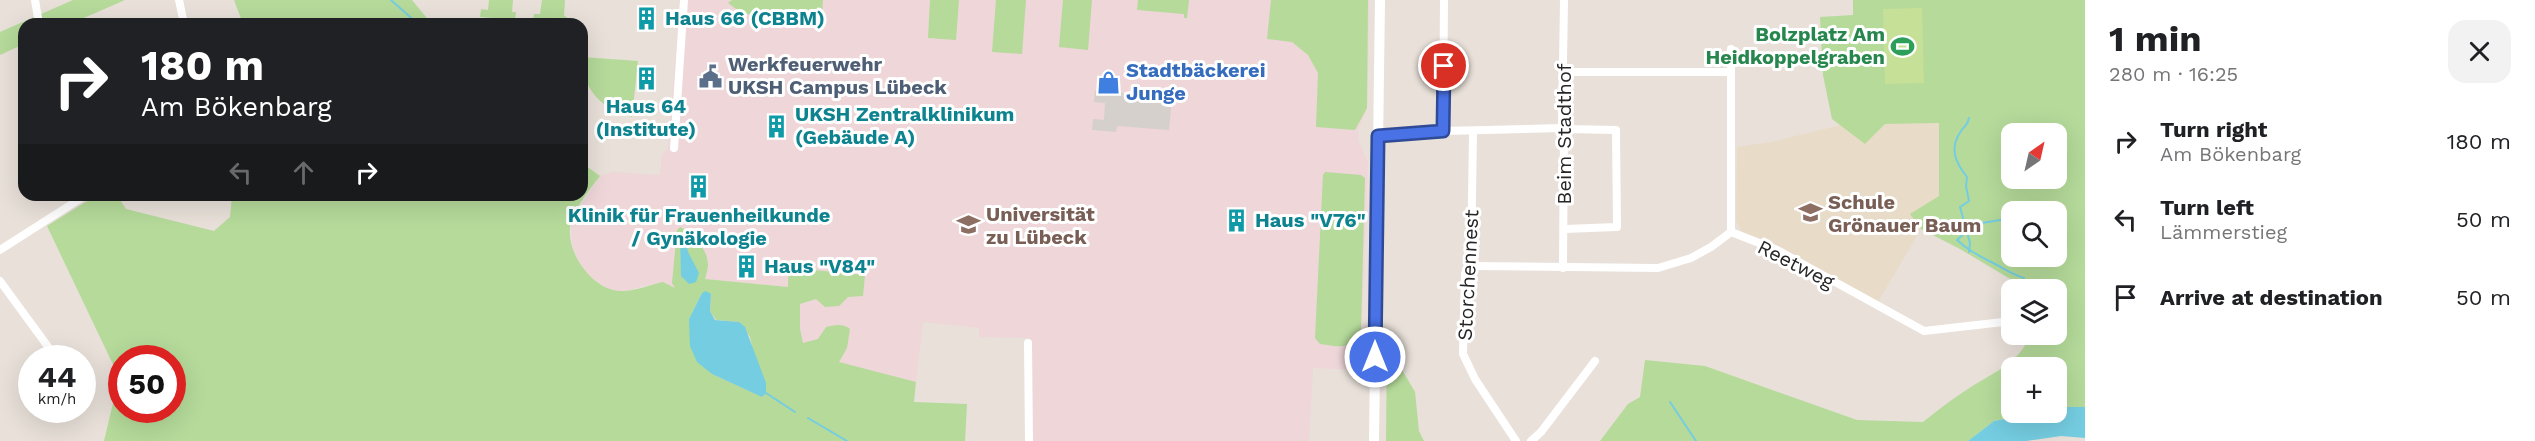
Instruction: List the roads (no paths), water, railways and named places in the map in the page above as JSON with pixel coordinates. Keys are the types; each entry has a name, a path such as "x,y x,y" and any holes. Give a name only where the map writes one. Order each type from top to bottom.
{"main road":[{"path":"1374,441 1380,0"}],"street":[{"path":"35,0 38,18"},
{"path":"179,0 183,18"},
{"path":"674,148 684,0"},
{"path":"1443,131 1444,0"},
{"name":"Beim Stadthof","path":"1563,268 1565,229 1564,0"},
{"path":"1472,266 1658,267 1691,258 1731,232 1731,49"},
{"path":"1564,72 1731,72"},
{"path":"1378,136 1443,131 1563,128 1616,130 1617,226 1565,229"},
{"name":"Storchennest","path":"1473,131 1472,266 1465,273 1463,354 1516,441"},
{"path":"0,250 77,201"},
{"name":"Reetweg","path":"1731,232 1778,250 1924,331 2001,322"},
{"path":"0,281 47,345"},
{"path":"1028,343 1029,441"},
{"path":"1531,441 1541,432 1595,361"}],"water":[{"path":"680,235 685,239 688,252 699,273 696,282 689,284 681,276"},
{"path":"706,291 711,294 710,311 715,320 739,322 745,327 766,383 766,393 762,397 712,374 697,362 690,346 689,319 702,293"},
{"path":"2067,407 2085,407 2085,438 2061,436 2026,441 1968,441 1994,421 2001,420 2001,423 2067,423"}],"waterway":[{"path":"391,0 411,18"},
{"path":"1969,118 1957,137 1954,149 1959,166 1967,177 1969,201 1960,207 1970,243 1969,252"},
{"path":"1928,228 1935,231 2001,220"},
{"path":"1966,232 1957,240 1965,247 2024,278"},
{"path":"766,393 795,412"},
{"path":"1670,402 1696,441"},
{"path":"808,418 847,441"}],"place":[{"name":"Haus 66 (CBBM)","path":"647,18"},
{"name":"Bolzplatz Am Heidkoppelgraben","path":"1903,46"},
{"name":"Werkfeuerwehr UKSH Campus Lübeck","path":"710,76"},
{"name":"Haus 64 (Institute)","path":"646,79"},
{"name":"Stadtbäckerei Junge","path":"1108,82"},
{"name":"UKSH Zentralklinikum (Gebäude A)","path":"777,126"},
{"name":"Klinik für Frauenheilkunde / Gynäkologie","path":"699,187"},
{"name":"Schule Grönauer Baum","path":"1810,213"},
{"name":"Haus \"V76\"","path":"1237,220"},
{"name":"Universität zu Lübeck","path":"968,225"},
{"name":"Haus \"V84\"","path":"746,266"}]}
